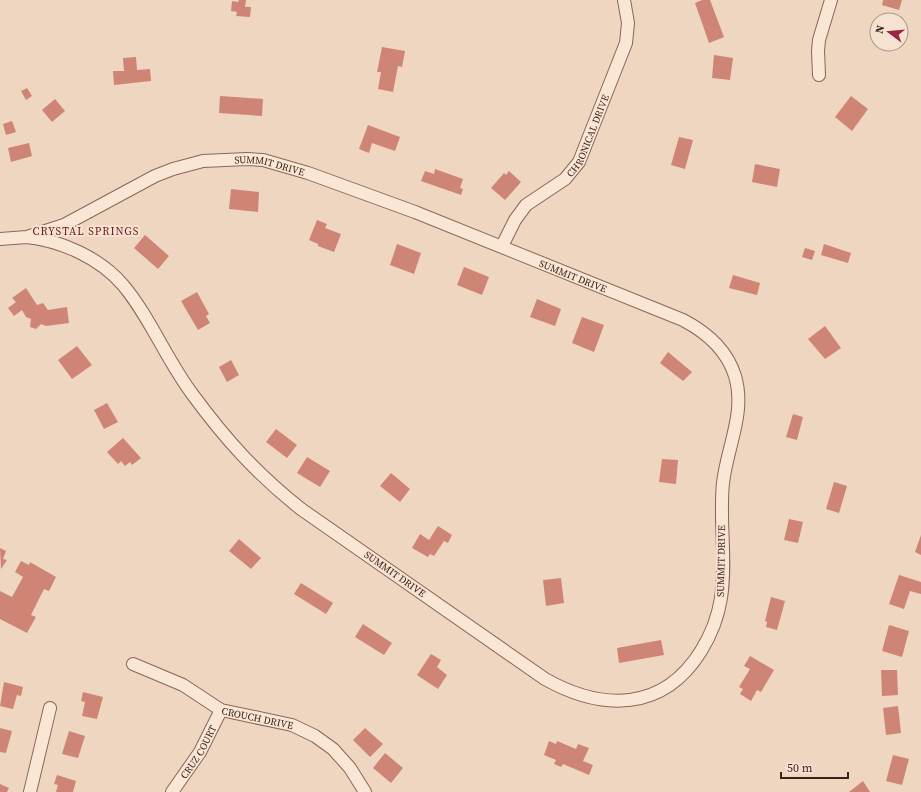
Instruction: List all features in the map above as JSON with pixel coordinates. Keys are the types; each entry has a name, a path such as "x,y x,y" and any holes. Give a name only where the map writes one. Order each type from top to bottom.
{"street":[{"name":"CHRONICAL DRIVE","path":"502,246 515,220 526,205 565,179 579,162 626,43 628,23 624,0"},
{"path":"819,75 819,40 831,0"},
{"name":"SUMMIT DRIVE","path":"0,239 27,237 64,225 155,176 173,169 203,162 247,159 275,162 415,212 502,246 683,320 701,330 717,344 726,356 734,375 739,397 738,414 723,484 723,580 717,616 705,644 688,668 668,686 645,697 622,700 600,700 575,694 551,683 301,509 255,470 217,427 173,368 141,312 122,284 106,270 74,250 54,242 27,237"},
{"name":"CROUCH DRIVE","path":"133,664 183,685 221,710 292,725 315,736 332,749 350,768 365,792"},
{"path":"30,792 50,708"},
{"name":"CRUZ COURT","path":"172,792 200,752 221,710"}],"building":[{"path":"239,0 246,0 245,7 251,7 250,17 236,16 237,12 231,11 232,1 238,2"},
{"path":"702,0 710,0 724,37 709,43 695,3"},
{"path":"883,0 902,0 899,10 882,5"},
{"path":"382,47 405,51 402,67 398,66 393,92 378,89 381,72 377,72"},
{"path":"714,55 733,58 730,80 712,78"},
{"path":"136,57 137,70 150,69 151,81 114,85 113,71 124,71 123,58"},
{"path":"27,88 32,96 26,100 21,91"},
{"path":"220,96 263,99 262,116 219,113"},
{"path":"851,96 868,109 852,131 835,117"},
{"path":"55,99 65,111 52,122 42,110"},
{"path":"12,121 16,132 6,135 3,124"},
{"path":"368,125 400,137 395,151 372,143 369,153 359,149"},
{"path":"679,137 693,140 685,169 671,165"},
{"path":"29,143 32,156 11,162 8,148"},
{"path":"755,164 780,169 777,187 752,182"},
{"path":"435,169 463,179 460,188 463,189 461,195 421,181 425,171 434,174"},
{"path":"509,171 521,182 505,200 491,188 504,173 506,175"},
{"path":"231,189 259,192 258,212 229,209"},
{"path":"317,220 327,224 325,228 341,234 334,252 318,246 318,244 309,240"},
{"path":"145,235 169,256 158,269 134,248"},
{"path":"397,244 421,253 414,274 390,265"},
{"path":"824,244 851,253 848,263 821,255"},
{"path":"805,248 815,251 812,260 802,257"},
{"path":"464,267 489,277 482,295 457,285"},
{"path":"733,275 760,283 757,295 729,288"},
{"path":"26,288 37,305 43,303 48,310 67,307 69,323 46,326 41,324 36,329 30,327 31,319 26,317 22,310 14,316 8,308 16,302 12,298"},
{"path":"197,292 209,314 206,316 210,323 198,330 181,301"},
{"path":"537,299 561,309 555,326 530,317"},
{"path":"582,317 604,325 594,352 572,343"},
{"path":"825,326 841,348 825,359 808,339"},
{"path":"77,346 92,365 72,379 58,360"},
{"path":"668,352 692,372 683,381 660,363"},
{"path":"231,360 239,375 227,382 219,367"},
{"path":"107,403 118,422 104,429 94,410"},
{"path":"793,414 803,417 797,440 786,437"},
{"path":"276,429 297,445 287,458 266,442"},
{"path":"123,438 141,458 132,465 130,462 125,466 121,461 118,464 107,452"},
{"path":"307,457 330,471 320,487 297,473"},
{"path":"662,459 678,460 676,484 659,482"},
{"path":"391,473 410,489 400,502 380,486"},
{"path":"834,482 847,486 839,513 826,509"},
{"path":"789,519 803,522 798,543 784,540"},
{"path":"438,526 452,535 448,543 444,541 434,556 430,554 428,557 412,548 420,534 429,540"},
{"path":"921,535 921,555 915,552"},
{"path":"239,539 261,558 251,569 229,551"},
{"path":"0,548 6,551 3,559 7,560 1,569"},
{"path":"21,561 29,565 30,562 56,577 49,591 44,589 31,615 36,617 27,633 0,619 0,591 12,597 23,577 15,572"},
{"path":"899,575 921,582 921,594 910,591 904,609 889,604"},
{"path":"561,578 564,603 546,606 543,580"},
{"path":"301,583 333,603 326,614 294,594"},
{"path":"771,597 785,601 777,630 766,627 767,622 765,621"},
{"path":"363,624 392,643 384,655 355,637"},
{"path":"889,625 909,631 902,657 882,651"},
{"path":"661,640 664,655 619,663 617,648"},
{"path":"431,654 441,660 437,667 447,675 438,689 417,675"},
{"path":"750,656 774,670 761,692 757,690 751,701 740,694 743,689 739,687 750,669 744,666"},
{"path":"881,670 897,670 898,695 882,696"},
{"path":"4,682 23,687 21,696 17,695 13,709 0,706"},
{"path":"83,692 103,697 97,719 82,716 85,702 81,701"},
{"path":"898,706 901,733 886,735 883,708"},
{"path":"0,728 12,731 6,753 0,752"},
{"path":"365,728 383,744 370,757 353,740"},
{"path":"69,731 85,736 78,758 62,754"},
{"path":"549,741 556,744 557,741 576,749 578,744 589,748 583,761 593,765 589,775 563,764 561,767 554,764 556,760 544,755"},
{"path":"385,753 403,768 391,783 373,768"},
{"path":"893,755 909,759 902,785 886,781"},
{"path":"57,775 76,781 73,792 56,792 58,785 54,784"},
{"path":"863,781 870,792 849,792"},
{"path":"0,784 9,788 7,792 0,792"}],"district":[{"name":"CRYSTAL SPRINGS","path":"86,231"}]}
